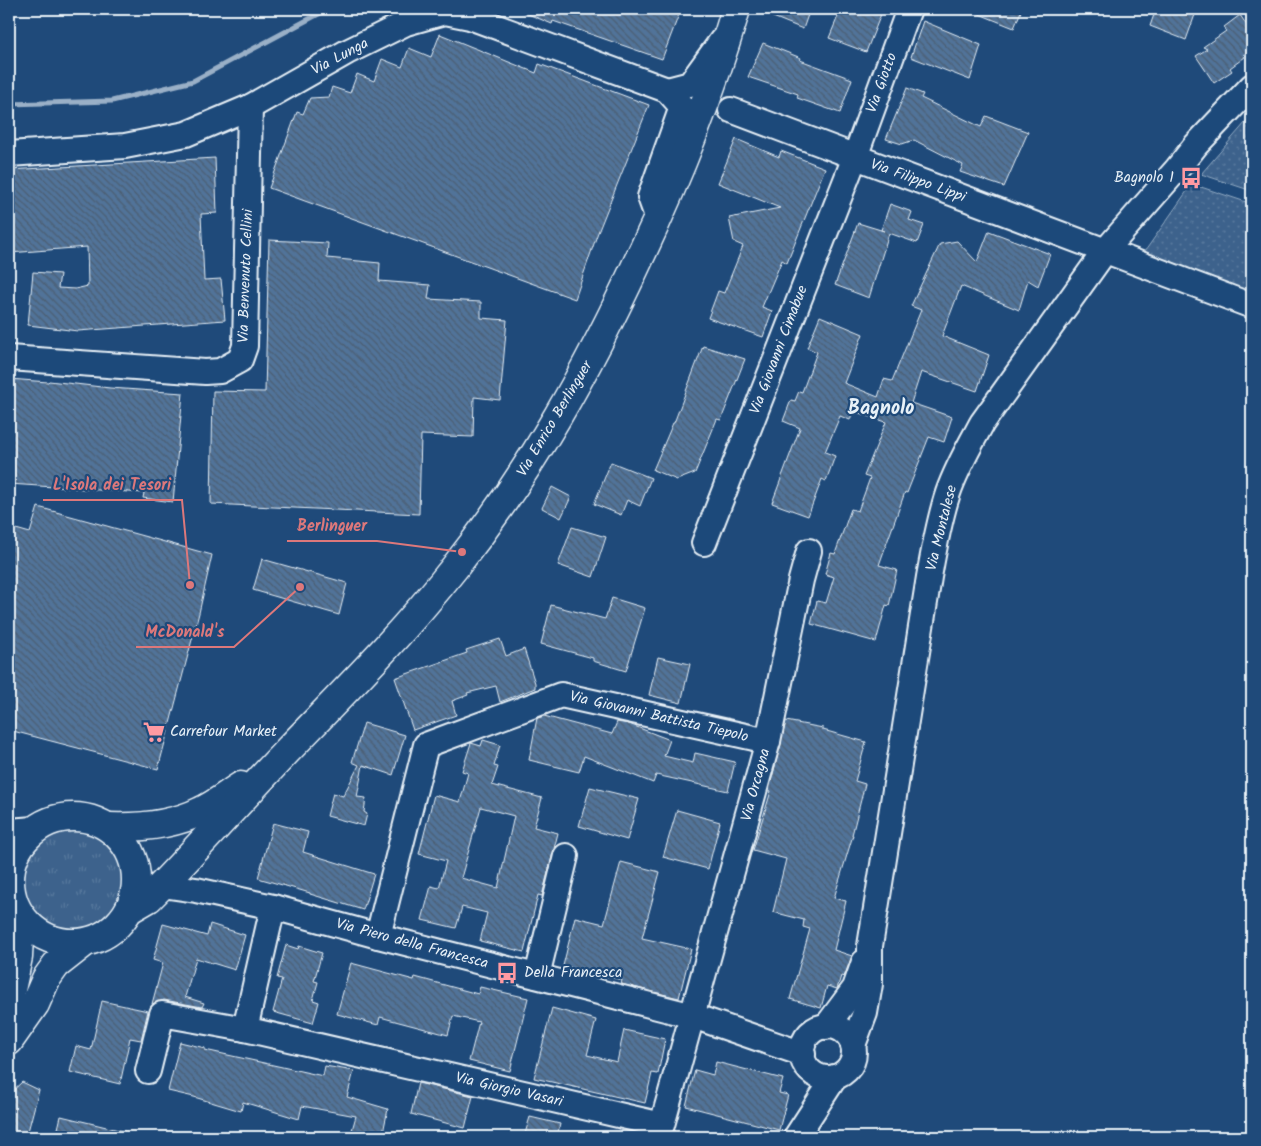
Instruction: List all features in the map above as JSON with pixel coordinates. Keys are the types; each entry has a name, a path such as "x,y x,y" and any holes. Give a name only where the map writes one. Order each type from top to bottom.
{"main road":[{"name":"Via Enrico Berlinguer","path":"272,767 402,630 455,567 500,508 544,441 607,327 658,219 695,130 734,18"},
{"path":"109,827 133,828 165,823 201,812 272,767"},
{"path":"130,909 149,898 162,885 272,767"},
{"path":"9,999 18,957 9,878 13,859 21,842 22,830 50,820 74,816 92,819 109,827 122,840 132,856 136,873 136,892 130,909 118,925 102,937 84,943 65,944 48,939 32,929 13,902"},
{"path":"9,1041 35,1004 46,978 56,965 84,943"}],"street":[{"name":"Via Giotto","path":"855,157 909,9"},
{"name":"Via Lunga","path":"9,154 125,146 186,134 250,106 347,52 406,23 445,12 470,17 667,90"},
{"path":"658,219 650,197 682,108 667,90 690,84 734,18"},
{"name":"Via Montalese","path":"801,1130 835,1077 849,1068 854,1053 853,1045 865,1013 870,984 870,946 929,577 936,538 948,492 982,423 1105,251 1196,145 1252,86"},
{"name":"Via Benvenuto Cellini","path":"9,358 205,372 220,371 240,360 245,346 250,106"},
{"name":"Via Filippo Lippi","path":"731,110 1252,306"},
{"name":"Via Giovanni Cimabue","path":"704,543 855,157"},
{"name":"Via Orcagna","path":"692,1016 768,741 801,580 809,551"},
{"name":"Via Giovanni Battista Tiepolo","path":"378,936 426,745 561,695 768,741"},
{"path":"537,976 566,856"},
{"name":"Via Piero della Francesca","path":"162,885 196,890 273,907 378,936 692,1016 805,1061"},
{"path":"245,1029 273,907"},
{"name":"Via Montalese","path":"801,1130 806,1039 812,1033 826,1027 855,988 870,946"},
{"name":"Via Giorgio Vasari","path":"148,1071 162,1014 245,1029 662,1125 692,1016"},
{"path":"826,1027 843,1031 853,1045"},
{"path":"805,1061 820,1077 835,1077"}],"green space":[{"path":"1252,115 1252,191 1201,174"},
{"path":"1192,184 1252,204 1252,278 1248,293 1143,254"},
{"path":"73,823 95,828 113,840 125,858 130,880 125,902 113,920 95,932 73,937 51,932 33,920 21,902 16,880 21,858 33,840 51,828"}],"building":[{"path":"516,9 681,9 662,59 553,21 552,24"},
{"path":"753,9 810,9 803,29"},
{"path":"841,9 883,9 866,52 829,38"},
{"path":"967,9 1022,9 1014,28"},
{"path":"1156,9 1197,9 1186,40 1150,26"},
{"path":"1240,15 1252,33 1252,48 1243,55 1245,57 1230,68 1232,71 1214,83 1196,56 1207,49 1203,47 1226,31 1224,27"},
{"path":"923,21 981,45 970,80 911,57"},
{"path":"440,34 536,73 539,64 649,105 597,235 575,299 269,188 297,112 303,114 310,98 329,97 332,87 350,93 357,74 374,81 382,59 402,67 409,48 431,57"},
{"path":"763,43 801,58 800,60 852,79 840,113 797,98 798,94 748,77"},
{"path":"907,88 923,94 921,98 981,127 986,116 1028,132 1004,187 960,172 963,165 914,140 902,144 886,139"},
{"path":"736,139 779,157 781,151 825,168 787,263 782,260 762,307 772,311 763,337 708,318 718,291 724,293 743,246 734,242 729,218 780,208 718,183"},
{"path":"215,158 217,213 201,214 204,280 221,279 225,320 78,331 28,325 33,272 60,274 58,288 75,289 88,286 87,247 9,253 9,170"},
{"path":"890,204 912,212 909,220 924,225 917,243 889,233 869,298 835,285 858,223 884,231 881,230"},
{"path":"989,231 1050,254 1038,286 1028,280 1019,310 961,286 942,336 989,355 977,391 921,372 911,403 952,417 944,442 929,437 907,493 905,492 879,565 897,570 889,606 886,605 876,642 811,624 817,601 826,603 834,577 825,574 831,553 835,554 851,509 858,511 870,478 864,476 886,422 853,411 850,420 840,416 825,452 835,456 826,481 822,479 808,516 772,503 800,428 783,421 791,400 795,401 799,391 802,392 817,352 807,348 820,316 863,334 844,383 878,397 884,379 892,381 921,310 911,306 940,244 957,241 977,262"},
{"path":"269,240 328,243 327,258 380,263 379,281 430,285 428,299 481,302 481,318 507,320 500,400 474,397 473,437 421,435 419,514 211,504 213,391 265,392"},
{"path":"703,346 745,359 721,420 717,419 695,473 677,480 653,470 674,423"},
{"path":"9,379 183,393 173,502 143,498 144,493 9,484"},
{"path":"611,462 651,478 640,506 627,500 621,515 594,504"},
{"path":"552,487 571,497 561,518 542,508"},
{"path":"38,507 212,555 199,613 158,769 9,730 9,527 30,533"},
{"path":"572,527 606,537 593,577 558,565"},
{"path":"262,559 347,583 339,615 253,590"},
{"path":"612,598 645,608 626,671 593,661 593,658 541,644 551,605 605,619"},
{"path":"500,639 506,656 524,649 535,688 500,702 496,686 467,693 468,695 452,701 456,715 413,730 395,678 467,653 466,650"},
{"path":"658,657 690,664 681,703 649,695"},
{"path":"544,716 612,734 617,722 629,724 670,740 664,756 693,763 695,753 735,762 728,791 656,775 653,783 584,756 579,772 529,760 537,718"},
{"path":"786,721 823,728 823,730 866,742 855,781 865,784 853,835 834,898 846,901 834,950 852,956 844,977 841,976 837,989 827,986 821,1008 790,999 810,929 803,927 804,920 773,912 786,859 753,850 771,791 769,790"},
{"path":"364,723 405,735 393,775 363,765 357,797 366,798 364,812 367,814 364,826 327,816 333,793 343,796 359,765 352,762"},
{"path":"483,740 500,745 494,766 498,767 492,785 542,798 534,827 558,833 542,896 538,895 524,952 480,941 487,913 462,907 456,928 422,920 431,886 439,888 446,861 419,854 434,795 460,802 468,773 462,771 471,743 481,746","holes":["481,807 514,816 498,888 461,878"]},
{"path":"590,787 639,799 627,840 579,826"},
{"path":"677,810 720,822 708,869 663,857"},
{"path":"273,823 308,832 303,852 374,874 363,910 258,878"},
{"path":"621,862 660,872 642,938 691,949 679,998 621,984 622,980 563,966 575,917 604,924"},
{"path":"163,924 207,936 210,924 245,935 235,970 196,958 185,997 204,1003 202,1007 164,1000 152,1004 163,963 153,960"},
{"path":"286,945 298,949 299,946 322,953 314,981 318,982 313,1000 319,1002 313,1023 273,1012 282,979 277,978"},
{"path":"351,963 414,980 415,977 478,994 480,987 528,998 510,1071 469,1061 479,1022 453,1016 448,1035 380,1017 378,1025 337,1014"},
{"path":"102,1001 148,1011 141,1040 130,1038 120,1084 70,1072 76,1046 91,1050"},
{"path":"552,1008 596,1020 587,1055 617,1062 624,1030 665,1039 658,1074 652,1073 645,1103 534,1078"},
{"path":"180,1042 205,1048 205,1050 323,1076 325,1066 354,1071 347,1097 388,1109 382,1137 350,1137 356,1116 302,1106 299,1119 243,1102 241,1111 168,1091"},
{"path":"716,1062 783,1079 779,1093 788,1095 779,1130 686,1106 695,1070 713,1075"},
{"path":"22,1082 39,1090 27,1135 9,1132 9,1094"},
{"path":"418,1083 473,1096 465,1128 411,1114"},
{"path":"61,1116 127,1132 127,1137 56,1137"},
{"path":"530,1117 560,1124 557,1137 524,1137"}],"waterway":[{"path":"9,104 112,101 193,81 328,9"}],"place":[{"name":"Bagnolo 1","path":"1191,178"},
{"name":"Berlinguer","path":"462,552"},
{"name":"L'Isola dei Tesori","path":"190,585"},
{"name":"McDonald's","path":"300,587"},
{"name":"Carrefour Market","path":"154,732"},
{"name":"Della Francesca","path":"507,973"}],"district":[{"name":"Bagnolo","path":"881,409"}]}
